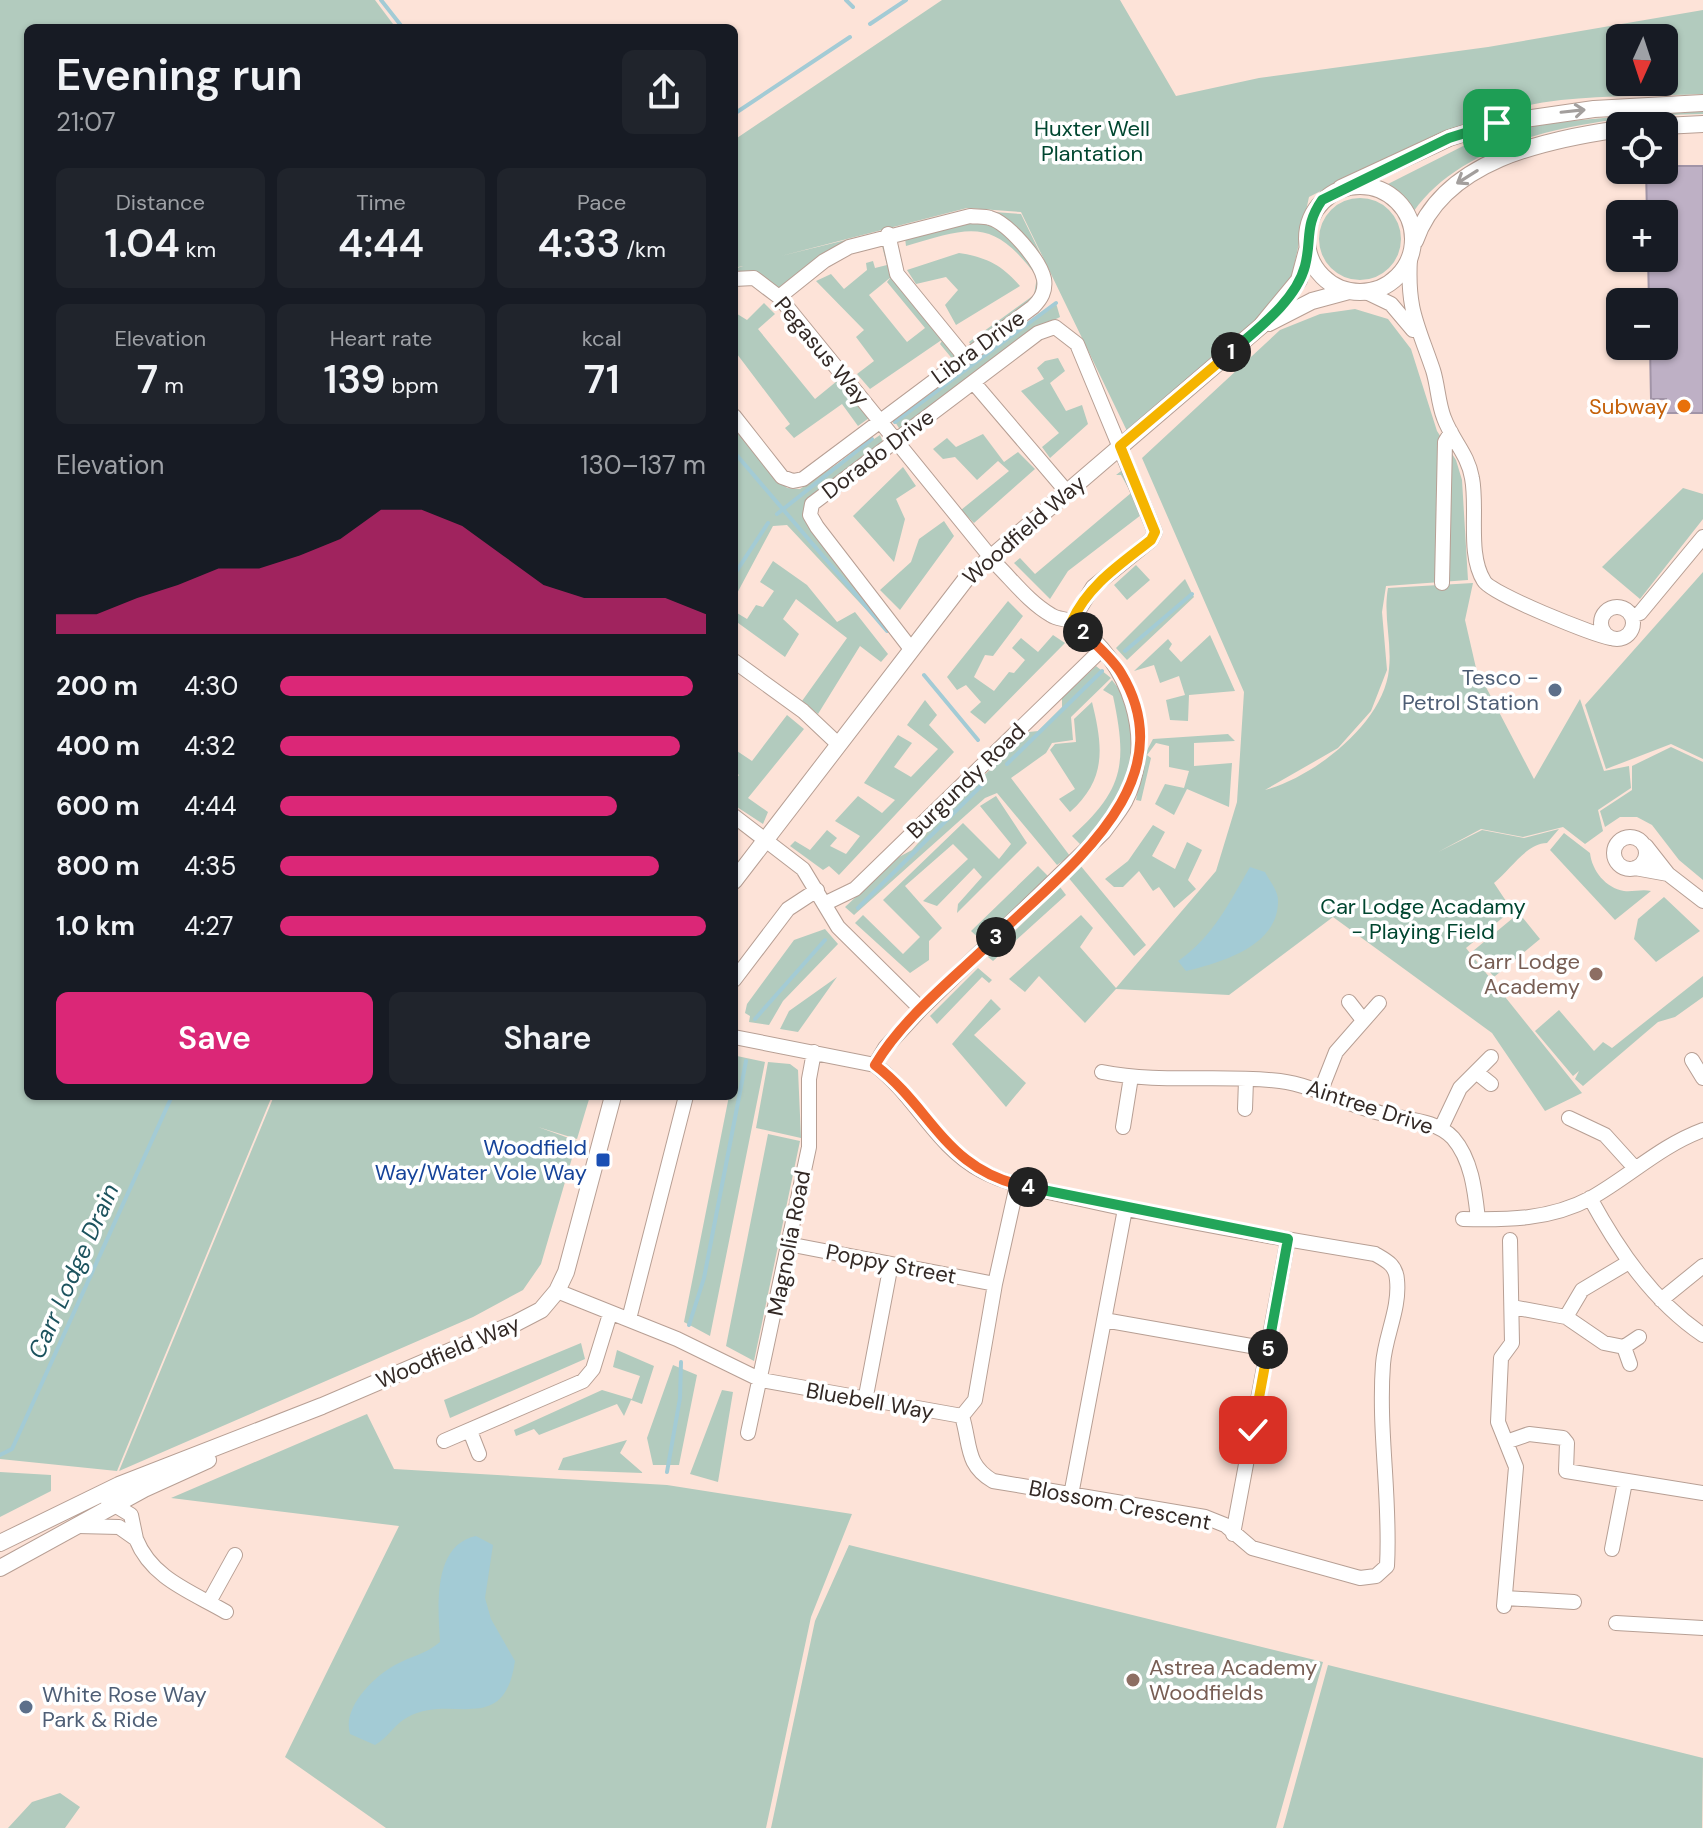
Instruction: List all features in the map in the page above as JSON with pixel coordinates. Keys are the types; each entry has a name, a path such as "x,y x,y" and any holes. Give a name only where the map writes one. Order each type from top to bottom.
{"street":[{"path":"1422,344 1391,304 1322,278 1307,250 1311,216 1322,200 1341,188 1449,138 1497,123 1579,110 1703,103"},
{"path":"1678,125 1703,124"},
{"path":"1357,292 1383,287 1402,272 1428,212 1449,189 1474,172 1546,143 1606,132"},
{"path":"1341,188 1360,185 1382,190 1398,201 1413,230 1412,319 1444,418 1469,461 1478,558 1484,582 1504,598 1598,636 1628,636 1633,628 1632,616 1618,606 1590,625 1577,625"},
{"name":"Libra Drive","path":"738,421 782,477 793,481 803,479 879,419 1033,307 1042,297 1045,282 1041,268 1005,227 991,218 970,216 888,234 849,247 824,261 779,297"},
{"path":"888,234 897,274 964,356"},
{"name":"Woodfield Way","path":"738,876 966,579 1261,326 1299,280 1307,250"},
{"name":"Pegasus Way","path":"738,279 754,278 779,297 990,556 1031,600 1053,618 1072,621"},
{"name":"Woodfield Way","path":"1261,326 1312,301 1357,292"},
{"name":"Dorado Drive","path":"911,649 810,515 812,504 821,494 1038,333 1055,327 1077,344 1120,446"},
{"path":"974,383 1067,492"},
{"path":"1442,583 1445,442 1451,432"},
{"path":"738,1038 875,1065 885,1048 921,1009 1104,832 1125,801 1134,775 1139,735 1135,708 1121,673 1072,621 1093,587 1151,540 1155,532 1120,446"},
{"path":"1632,616 1640,613 1703,537"},
{"path":"1603,614 1601,625 1611,638"},
{"name":"Burgundy Road","path":"738,975 788,909 855,889 1101,650"},
{"path":"738,664 803,711 838,744"},
{"path":"738,819 803,869 838,927 921,1009"},
{"path":"1668,874 1622,867 1613,850 1621,839 1629,837 1646,846 1668,874 1703,901"},
{"path":"1635,868 1645,860 1646,846"},
{"path":"1349,1002 1363,1020"},
{"path":"1321,1090 1336,1052 1379,1003"},
{"name":"Magnolia Road","path":"748,1433 809,1147 809,1079 814,1052"},
{"path":"1441,1128 1460,1088 1491,1057"},
{"path":"1692,1060 1703,1078"},
{"name":"Blossom Crescent","path":"875,1065 891,1077 957,1155 982,1172 1017,1185 1125,1209 1375,1254 1391,1263 1397,1277 1397,1300 1383,1373 1384,1491 1390,1518 1387,1566 1376,1576 1360,1578 1252,1548 1225,1525 1205,1517 993,1481 978,1471 970,1457 962,1416"},
{"name":"Aintree Drive","path":"1102,1072 1131,1077 1277,1081 1321,1090 1383,1114 1441,1128 1462,1150 1475,1190 1470,1219 1542,1216 1590,1198"},
{"path":"1476,1072 1491,1084"},
{"path":"1123,1127 1131,1077"},
{"path":"1245,1109 1246,1080"},
{"path":"557,1291 612,1100"},
{"path":"629,1319 685,1100"},
{"path":"1569,1118 1605,1135 1634,1167"},
{"path":"1703,1130 1677,1139 1590,1198 1629,1262 1661,1300 1703,1335"},
{"name":"Bluebell Way","path":"557,1291 629,1319 761,1380 962,1416 975,1400 995,1284 1017,1185"},
{"path":"1071,1495 1125,1209"},
{"path":"1233,1534 1288,1239"},
{"path":"1510,1240 1512,1343 1501,1358 1498,1422 1516,1467 1505,1602 1574,1602"},
{"name":"Poppy Street","path":"788,1244 995,1284"},
{"path":"1566,1317 1582,1290 1629,1262"},
{"path":"865,1401 891,1264"},
{"path":"1661,1300 1703,1266"},
{"name":"Woodfield Way","path":"0,1543 84,1502 322,1406 516,1323 541,1310 557,1291"},
{"path":"1512,1307 1566,1317 1604,1343 1624,1347 1639,1337"},
{"path":"444,1441 583,1381 593,1369 610,1314"},
{"path":"1104,1320 1268,1349"},
{"path":"1624,1347 1630,1364"},
{"name":"Woodfield Way","path":"0,1568 118,1504 322,1406"},
{"path":"470,1431 479,1454"},
{"path":"1506,1442 1529,1434 1563,1438 1567,1443 1566,1471 1703,1493"},
{"path":"1612,1549 1625,1482"},
{"name":"Woodfield Way","path":"84,1502 99,1500 118,1504"},
{"path":"118,1504 133,1518 136,1539 145,1559 158,1572 217,1611 235,1555"},
{"name":"Woodfield Way","path":"77,1526 119,1527 136,1539"},
{"path":"1616,1623 1703,1628"}],"green space":[{"path":"0,0 375,0 393,24 24,24 24,1100 270,1100 117,1471 0,1459"},
{"name":"Huxter Well Plantation","path":"942,0 1120,0 1176,96 1259,78 1488,47 1606,27 1606,96 1614,96 1561,100 1496,114 1431,138 1309,197 1291,280 1259,317 1127,431 1021,212 967,208 781,256 967,210 1021,214 1047,267 992,216 888,233 779,294 738,279 738,268 743,266 738,267 738,137"},
{"path":"1703,10 1703,94 1678,95 1678,24 1622,24"},
{"path":"1703,109 1703,114 1670,112"},
{"path":"1606,118 1606,121 1545,133 1506,145 1470,162 1439,184 1414,211 1397,191 1384,186 1479,138 1537,124"},
{"path":"1360,198 1376,201 1389,210 1398,223 1401,239 1398,255 1389,268 1376,277 1360,280 1344,277 1331,268 1322,255 1319,239 1322,223 1331,210 1344,201"},
{"path":"969,220 1003,228 1038,269 1040,297 972,347 969,342 1034,295 1037,277 1007,244 979,232 948,234 906,246 905,238"},
{"path":"887,235 891,259 962,355 954,361 940,344 943,339 870,389 857,374 874,361 856,337 864,330 816,281 831,274 844,289 867,270 866,263 873,261 875,268 887,265 882,246 856,253 854,247","holes":["891,277 887,282 925,328 907,342 869,295"]},
{"path":"959,253 993,263 1020,286 956,325 945,305 958,290 946,277 916,284 907,270"},
{"path":"764,303 775,314 758,329 815,399 837,381 869,418 858,426 842,404 794,438 785,428 790,424 738,355 738,314 747,320"},
{"path":"1056,303 1060,317 1032,331 901,431 895,422"},
{"name":"Car Lodge Acadamy - Playing Field","path":"1355,309 1388,319 1411,349 1437,431 1456,460 1462,480 1468,580 1386,586 1382,612 1387,670 1371,711 1338,748 1265,790 1304,773 1324,760 1344,745 1374,709 1389,669 1388,588 1473,583 1465,620 1476,668 1534,779 1580,699 1604,771 1629,766 1631,788 1598,810 1603,831 1585,844 1563,827 1523,837 1481,829 1438,852 1482,830 1524,838 1559,829 1547,843 1526,852 1494,883 1512,910 1466,948 1582,1093 1545,1111 1492,1033 1333,917 1229,995 1116,989 1085,1023 1039,976 1025,992 1009,979 1081,915 1093,928 1080,947 1116,988 1216,871 1237,802 1244,692 1142,458 1280,330 1320,314"},
{"path":"1058,358 1065,371 1050,383 1066,411 1082,405 1088,424 1050,458 1042,447 1059,433 1021,391 1044,379 1037,368 1045,361"},
{"path":"738,430 787,488 800,489 880,435 883,442 805,514 889,627 888,633 787,525 773,526 738,592"},
{"path":"983,434 1004,462 1018,452 1035,469 974,523 961,510 1009,471 998,461 977,480 955,457 943,459 933,449 947,438 956,447"},
{"path":"903,467 916,486 896,499 905,519 894,562 853,516"},
{"path":"1125,468 1141,515 1068,571 1050,599 1014,563 1020,558 1035,574 1131,493 1121,475 1116,475"},
{"path":"1683,488 1703,494 1703,519 1640,599 1602,567"},
{"path":"944,521 954,536 900,610 880,590 911,562 919,539"},
{"path":"773,561 807,585 837,622 855,612 888,654 881,662 860,646 818,714 802,701 847,638 796,599 783,619 799,634 785,657 738,623 738,614 747,619 756,605 763,607 774,591 760,582"},
{"path":"1136,565 1150,580 1127,600 1114,585"},
{"path":"1703,572 1703,759 1671,744 1606,769 1585,705"},
{"path":"1185,579 1194,597 1127,660 1116,648"},
{"path":"1008,601 1023,616 993,656 985,655 974,677 994,691 1009,672 1014,673 1025,660 1012,648 1021,638 1038,652 1053,635 1065,643 985,724 970,712 981,702 966,685 957,690 947,677"},
{"path":"1210,635 1235,691 1189,695 1188,721 1170,720 1166,700 1185,695 1179,676 1160,683 1154,665 1134,671 1168,639 1172,644 1169,649 1181,662"},
{"path":"1096,666 1111,678 1071,717 1073,740 1052,743 1046,753 1011,778 1070,856 1057,865 997,793 985,798 854,915 845,907 899,857 912,850 939,819 1029,732 1038,731 1062,707 1062,698"},
{"path":"1112,680 1125,700 1131,722 1132,744 1128,767 1109,809 1081,845 1072,836 1103,804 1118,773 1120,739 1113,696 1103,690"},
{"path":"925,700 937,715 929,725 954,752 839,875 829,866 823,870 790,846 795,841 810,850 827,830 837,838 830,846 846,854 860,836 835,821 858,796 882,813 895,800 864,783 898,735 912,743 894,767 911,777 938,749 907,725"},
{"path":"1092,702 1100,748 1099,762 1091,787 1070,812 1059,799 1075,789 1050,750 1055,744 1076,742 1074,719"},
{"path":"787,715 804,729 748,798 768,812 763,824 738,808 738,752 752,761"},
{"path":"1228,734 1235,741 1194,743 1194,766 1232,763 1229,807 1187,789 1174,815 1155,804 1165,784 1184,788 1189,771 1169,767 1169,746 1156,743 1147,755 1151,758 1141,801 1136,800 1145,754 1153,739"},
{"path":"1671,747 1703,762 1703,880 1679,860 1652,825 1637,817 1620,817 1605,827 1600,811 1632,790 1632,766"},
{"path":"996,796 1027,843 957,913 958,904 982,877 974,868 937,906 923,901 968,859 953,844 905,886 942,928 929,941 929,960 910,973 855,923 863,915 903,954 920,937 883,900 963,823 999,859 1011,844 980,806"},
{"path":"1153,825 1165,832 1152,856 1175,869 1187,842 1202,850 1188,880 1196,889 1174,908 1159,887 1153,891 1139,871 1123,887 1114,887 1105,879 1128,861"},
{"path":"1564,833 1590,853 1597,872 1611,886 1624,891 1651,891 1615,920 1550,850"},
{"path":"1080,865 1146,945 1134,956 1067,876"},
{"path":"1038,866 1049,877 983,942 971,931"},
{"path":"1060,887 1066,895 993,961 988,957"},
{"path":"1664,897 1700,931 1656,962 1634,939 1638,919"},
{"path":"1519,913 1540,939 1494,977 1473,951"},
{"path":"825,929 838,944 783,1001 769,1025 749,1022 750,1016 745,1013 747,1004 794,940"},
{"path":"978,968 992,980 989,983 982,977 937,1024 930,1016"},
{"path":"1703,976 1703,997 1675,1017 1658,1022 1583,1086 1575,1079 1579,1071 1573,1076 1535,1031 1559,1010 1594,1051 1603,1042 1612,1048"},
{"path":"837,977 798,1032 780,1029 789,1011"},
{"path":"991,999 1001,1009 974,1035 1026,1083 1006,1107 952,1044"},
{"path":"738,1056 765,1062 710,1336 684,1322 728,1100 738,1100"},
{"path":"768,1062 790,1064 798,1070 801,1138 756,1128"},
{"path":"272,1100 589,1100 577,1139 538,1127 577,1141 541,1264 523,1290 473,1317 119,1471"},
{"path":"768,1134 800,1141 754,1361 726,1346"},
{"path":"581,1343 585,1359 450,1418 444,1400"},
{"path":"617,1350 654,1366 642,1404 631,1400 624,1416 617,1404 539,1435 534,1429 516,1436 514,1430 602,1390 632,1399 640,1376 613,1367"},
{"path":"673,1365 697,1375 679,1465 653,1465 647,1438"},
{"path":"722,1390 733,1392 718,1482 690,1474"},
{"path":"367,1414 394,1469 667,1485 852,1514 811,1617 766,1828 386,1828 285,1757 399,1526 171,1498"},
{"path":"627,1440 620,1453 643,1473 558,1470 563,1458"},
{"path":"0,1472 51,1475 51,1491 0,1517"},
{"name":"Astrea Academy Woodfields","path":"849,1545 1323,1662 1276,1828 771,1828 815,1621"},
{"path":"1328,1665 1703,1758 1702,1828 1283,1828"},
{"path":"60,1793 80,1807 65,1828 8,1828 32,1802"}],"water":[{"path":"1250,867 1265,872 1277,893 1276,916 1269,929 1259,940 1231,957 1186,971 1178,961 1211,930"},
{"path":"476,1536 493,1545 485,1598 491,1619 515,1661 509,1685 500,1699 488,1706 425,1711 408,1717 375,1745 350,1734 351,1714 369,1685 395,1665 440,1642 439,1596 445,1565 462,1542"}],"building":[{"path":"1678,166 1703,166 1703,413 1666,413 1666,399 1651,399 1650,360 1678,360 1678,288 1649,288 1648,272 1678,272 1678,200 1647,200 1646,184 1678,184"}],"waterway":[{"path":"381,0 400,24"},
{"path":"846,0 853,7"},
{"path":"870,24 906,0"},
{"path":"738,111 850,37"},
{"path":"895,422 1056,303"},
{"path":"777,514 872,439"},
{"path":"738,457 887,631"},
{"path":"738,569 768,523"},
{"path":"1125,651 1192,594"},
{"path":"1007,764 1102,671"},
{"path":"924,675 978,740"},
{"path":"858,908 984,783"},
{"path":"755,1019 825,940"},
{"path":"689,1325 704,1278 746,1061"},
{"name":"Carr Lodge Drain","path":"0,1455 12,1449 170,1100"},
{"path":"667,1472 680,1398 681,1362"}],"place":[{"name":"Subway","path":"1684,406"},
{"name":"Tesco - Petrol Station","path":"1555,690"},
{"name":"Carr Lodge Academy","path":"1596,974"},
{"name":"Woodfield Way/Water Vole Way","path":"603,1160"},
{"name":"Astrea Academy Woodfields","path":"1133,1680"},
{"name":"White Rose Way Park & Ride","path":"26,1707"}],"route":[{"path":"1253,1430 1288,1239 1125,1209 1017,1185 982,1172 957,1155 891,1077 875,1065 885,1048 921,1009 1104,832 1125,801 1134,775 1139,735 1135,708 1121,673 1072,621 1080,603 1093,587 1151,540 1155,532 1153,520 1120,446 1261,326 1283,302 1305,266 1311,216 1322,200 1341,188 1449,138 1497,123"}]}
